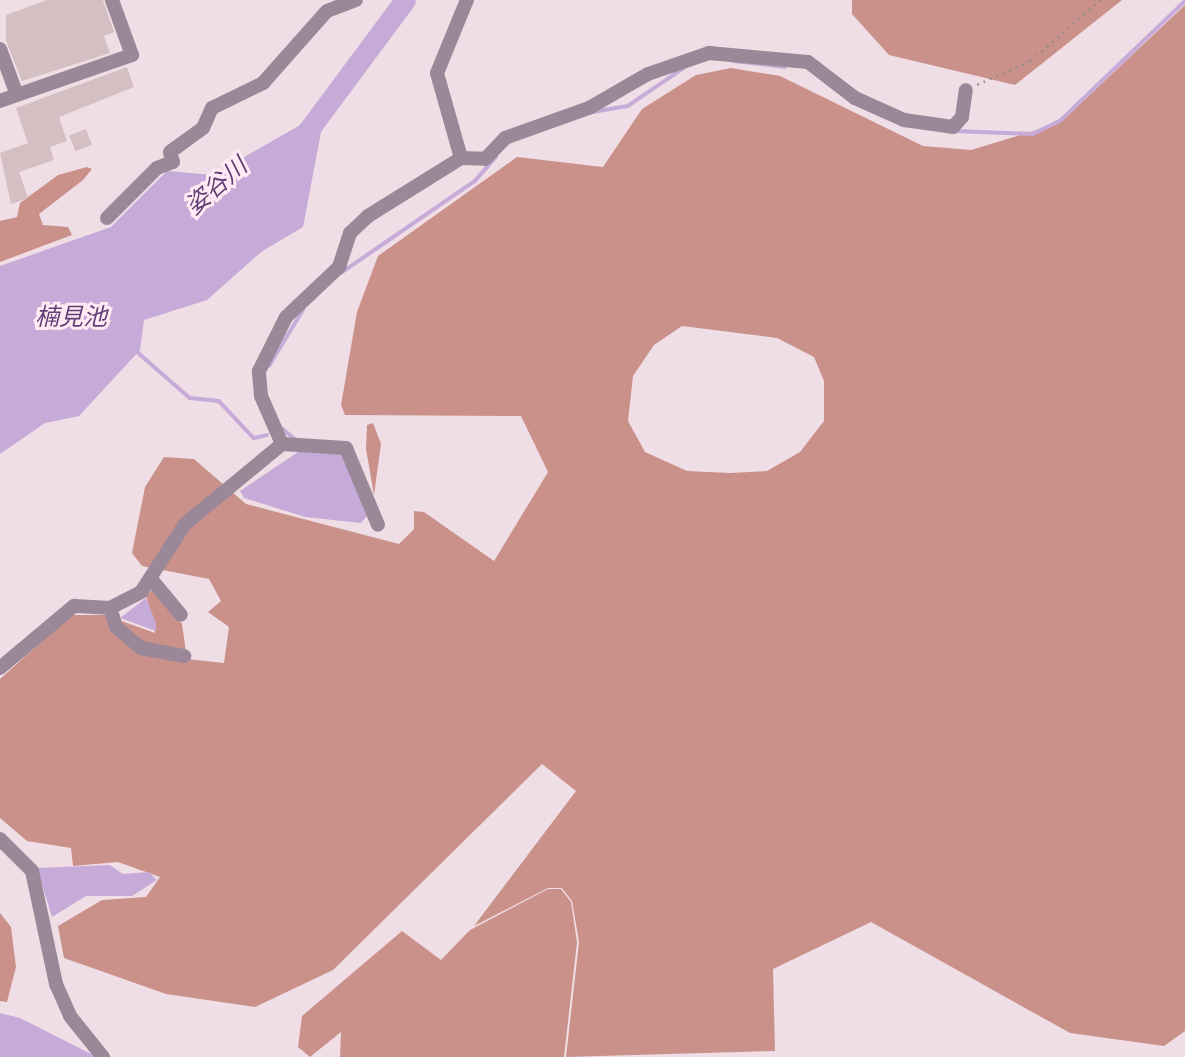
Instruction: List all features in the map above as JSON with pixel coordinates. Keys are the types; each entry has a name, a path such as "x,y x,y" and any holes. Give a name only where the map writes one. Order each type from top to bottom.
{"street":[{"path":"0,101 132,54 112,0"},
{"path":"107,218 157,168 173,162 170,152 203,128 212,107 278,69 327,11 356,0"},
{"path":"461,158 437,73 466,2"},
{"path":"0,49 17,95"},
{"path":"282,444 261,396 259,371 286,317 339,267 350,233 368,216 461,158 485,159 505,138 589,108 648,74 709,53 808,62 855,98 904,120 953,127 962,117 966,90"},
{"path":"0,668 74,606 110,608 152,580 185,524 282,444 346,448 377,525"},
{"path":"152,580 181,615"},
{"path":"110,608 116,627 141,648 184,656"},
{"path":"0,839 32,871 56,984 70,1016 103,1057"}],"path":[{"path":"966,90 1031,61 1101,0"}],"shaded area":[{"path":"852,0 1122,0 1015,85 889,55 852,14"},
{"path":"1185,5 1185,1031 1164,1046 1070,1033 871,922 773,969 775,1051 566,1057 579,942 572,901 562,888 548,888 474,926 576,791 542,764 333,970 255,1007 166,994 64,958 58,926 102,900 146,897 160,877 118,862 73,866 71,848 27,841 0,818 0,679 71,615 105,615 155,633 146,595 155,587 182,624 187,659 224,663 229,627 208,612 221,601 209,579 142,566 132,553 145,487 164,457 194,459 246,504 399,544 414,529 414,511 424,512 494,561 548,472 521,416 345,415 341,405 357,312 378,256 517,157 603,167 642,109 696,75 731,68 780,76 923,146 971,150 1060,123","holes":["682,326 777,338 814,357 824,381 824,421 800,452 767,471 730,473 687,471 645,452 628,421 633,376 654,345"]},
{"path":"87,167 92,169 83,180 39,214 43,225 68,227 72,235 0,262 0,221 17,217 20,203 58,175"},
{"path":"373,423 381,444 374,495 366,449 367,425"},
{"path":"548,889 561,889 571,902 577,942 564,1057 340,1057 341,1032 310,1057 298,1047 302,1016 402,931 441,960 470,930"},
{"path":"0,913 11,927 16,967 7,1002 0,1001"}],"water":[{"name":"楠見池","path":"309,120 322,127 303,227 261,252 207,300 144,320 140,350 79,416 45,423 0,454 0,266 111,227 167,171 213,175"},
{"path":"301,450 344,453 367,516 361,523 305,517 244,498 240,491"},
{"path":"146,598 156,623 156,631 120,618"},
{"path":"110,865 123,874 149,872 157,880 132,896 86,896 52,917 37,868"},
{"path":"0,1013 20,1018 97,1057 0,1057"}],"building":[{"path":"47,0 103,0 114,32 104,36 110,53 22,81 6,41 6,15"},
{"path":"127,67 134,87 59,117 67,141 50,147 54,160 19,172 28,198 11,204 0,153 28,143 16,108"},
{"path":"86,129 92,145 75,151 69,135"}],"waterway":[{"name":"姿谷川","path":"298,144 405,0"},
{"path":"955,131 1033,134 1060,121 1185,1"},
{"path":"734,61 785,67"},
{"path":"593,112 628,106 684,68"},
{"path":"341,273 475,181 496,157"},
{"path":"269,366 303,310"},
{"path":"134,349 190,398 219,401 254,438 267,435"},
{"path":"282,428 296,440"}]}
